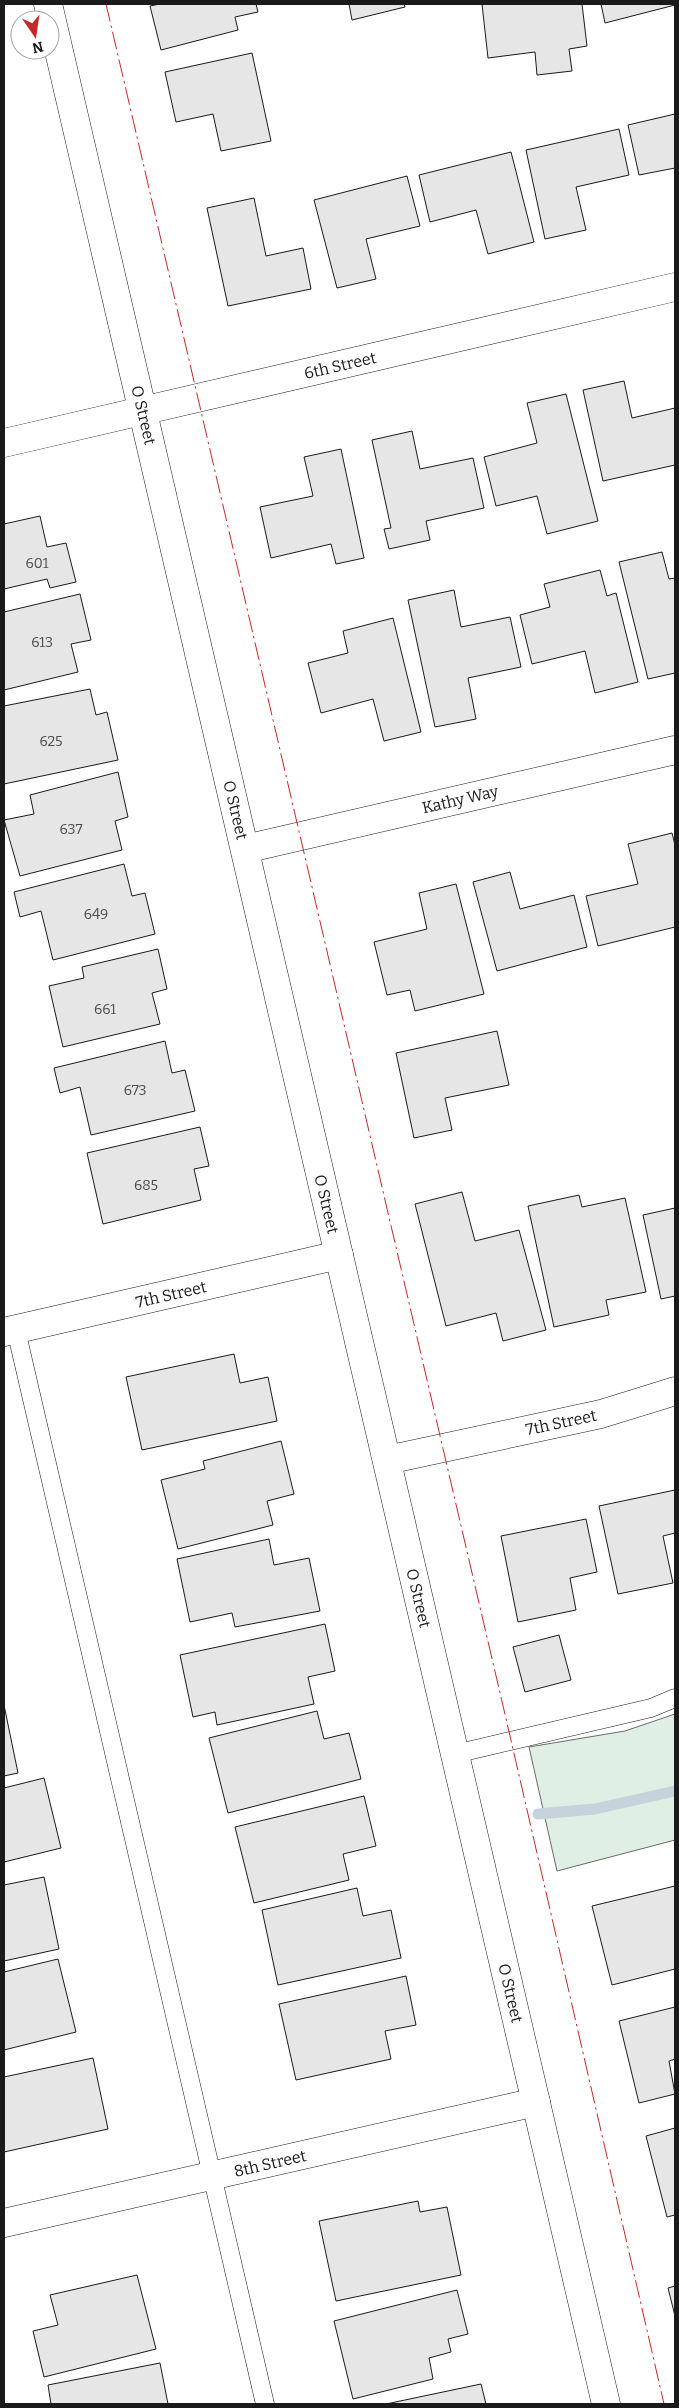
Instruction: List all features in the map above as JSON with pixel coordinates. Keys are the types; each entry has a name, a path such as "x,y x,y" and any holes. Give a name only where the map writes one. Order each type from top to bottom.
{"street":[{"name":"O Street","path":"48,4 606,2404"},
{"name":"6th Street","path":"4,443 675,287"},
{"name":"Kathy Way","path":"245,849 675,750"},
{"name":"7th Street","path":"10,1331 339,1255"},
{"name":"7th Street","path":"387,1460 601,1414 675,1391"},
{"name":"8th Street","path":"4,2223 536,2102"}],"lane":[{"path":"10,1331 265,2404"},
{"path":"455,1754 651,1708 675,1698"}],"green space":[{"path":"675,1714 675,1840 557,1871 529,1747 625,1731"}],"building":[{"path":"160,4 256,4 258,12 235,17 238,30 161,50 150,6"},
{"path":"349,4 404,4 405,7 352,20"},
{"path":"482,4 582,4 587,46 569,49 572,71 537,75 535,52 488,58"},
{"path":"601,4 675,4 675,5 605,23"},
{"path":"252,53 271,141 221,151 213,114 176,122 165,72"},
{"path":"675,114 675,168 639,175 628,125"},
{"path":"619,129 629,175 576,187 586,230 545,239 526,150"},
{"path":"511,152 534,242 488,254 476,210 430,222 419,175"},
{"path":"407,176 420,226 366,239 376,279 337,288 314,200"},
{"path":"254,198 266,256 303,248 311,289 228,306 207,208"},
{"path":"624,381 632,418 675,408 675,465 603,481 583,390"},
{"path":"566,394 598,521 547,534 537,496 496,506 484,457 537,443 527,403"},
{"path":"412,431 420,469 473,458 484,508 426,521 430,540 389,549 384,529 391,528 372,440"},
{"path":"341,449 364,558 336,564 331,544 271,558 260,507 313,496 304,457"},
{"path":"40,516 47,547 66,543 76,582 50,588 47,579 4,589 4,524"},
{"path":"662,552 669,579 675,578 675,673 648,679 619,562"},
{"path":"600,570 607,596 616,593 638,682 595,693 585,651 532,664 520,615 550,607 544,584"},
{"path":"454,590 461,627 510,617 521,667 468,678 476,719 435,727 408,600"},
{"path":"80,594 91,640 71,644 78,672 4,690 4,612"},
{"path":"393,618 421,732 384,741 373,699 321,713 308,663 348,653 343,631"},
{"path":"90,689 96,715 107,712 118,760 4,784 4,706"},
{"path":"118,772 128,817 115,821 122,850 20,876 4,820 34,814 30,795"},
{"path":"672,833 675,845 675,927 598,946 586,896 638,884 628,844"},
{"path":"124,864 132,896 145,893 155,934 53,960 41,911 20,917 14,892"},
{"path":"510,872 520,909 574,895 587,947 497,971 473,882"},
{"path":"456,884 484,994 415,1011 410,990 387,995 374,942 427,929 419,893"},
{"path":"158,949 167,989 152,993 160,1024 63,1047 49,986 84,978 82,967"},
{"path":"497,1031 509,1085 445,1098 452,1130 414,1138 396,1053"},
{"path":"165,1041 172,1073 185,1070 195,1111 91,1135 80,1087 60,1093 54,1068"},
{"path":"200,1127 209,1166 194,1169 201,1200 103,1224 87,1153"},
{"path":"462,1192 475,1241 519,1230 546,1330 503,1341 496,1313 446,1326 415,1204"},
{"path":"579,1195 582,1207 625,1198 646,1292 606,1300 609,1315 554,1327 528,1206"},
{"path":"675,1208 675,1296 661,1299 643,1215"},
{"path":"234,1354 240,1383 268,1377 277,1421 142,1450 126,1377"},
{"path":"281,1441 294,1494 267,1501 273,1525 178,1549 161,1480 205,1469 203,1461"},
{"path":"675,1490 675,1533 663,1536 673,1583 618,1594 599,1506"},
{"path":"586,1519 597,1572 570,1578 576,1610 518,1622 501,1536"},
{"path":"269,1539 274,1565 309,1558 320,1611 235,1627 232,1613 190,1622 177,1559"},
{"path":"325,1624 335,1671 308,1677 314,1704 217,1725 215,1712 193,1717 180,1655"},
{"path":"559,1635 571,1680 525,1692 513,1647"},
{"path":"4,1705 18,1773 4,1776"},
{"path":"317,1711 324,1739 349,1733 361,1779 228,1813 209,1738"},
{"path":"44,1778 61,1848 4,1862 4,1788"},
{"path":"364,1796 376,1846 343,1854 349,1880 254,1903 235,1827"},
{"path":"44,1877 59,1949 4,1961 4,1885"},
{"path":"675,1886 675,1969 612,1985 592,1906"},
{"path":"357,1888 363,1916 391,1910 401,1958 278,1985 262,1910"},
{"path":"58,1959 76,2032 4,2050 4,1972"},
{"path":"406,1976 416,2025 385,2031 391,2059 296,2080 279,2004"},
{"path":"675,2007 675,2059 669,2061 675,2094 639,2103 619,2021"},
{"path":"93,2058 108,2129 4,2152 4,2077"},
{"path":"675,2128 675,2215 667,2217 646,2136"},
{"path":"418,2201 420,2212 447,2207 461,2275 336,2301 319,2221"},
{"path":"137,2275 156,2349 44,2377 33,2331 58,2325 50,2295"},
{"path":"675,2286 675,2316 668,2288"},
{"path":"457,2290 468,2334 448,2339 451,2352 429,2358 433,2379 353,2399 334,2321"},
{"path":"160,2363 168,2404 51,2404 48,2385"},
{"path":"481,2384 486,2404 386,2404"}],"waterway":[{"path":"538,1814 595,1809 675,1791"}],"power":[{"path":"106,4 664,2404"}]}
